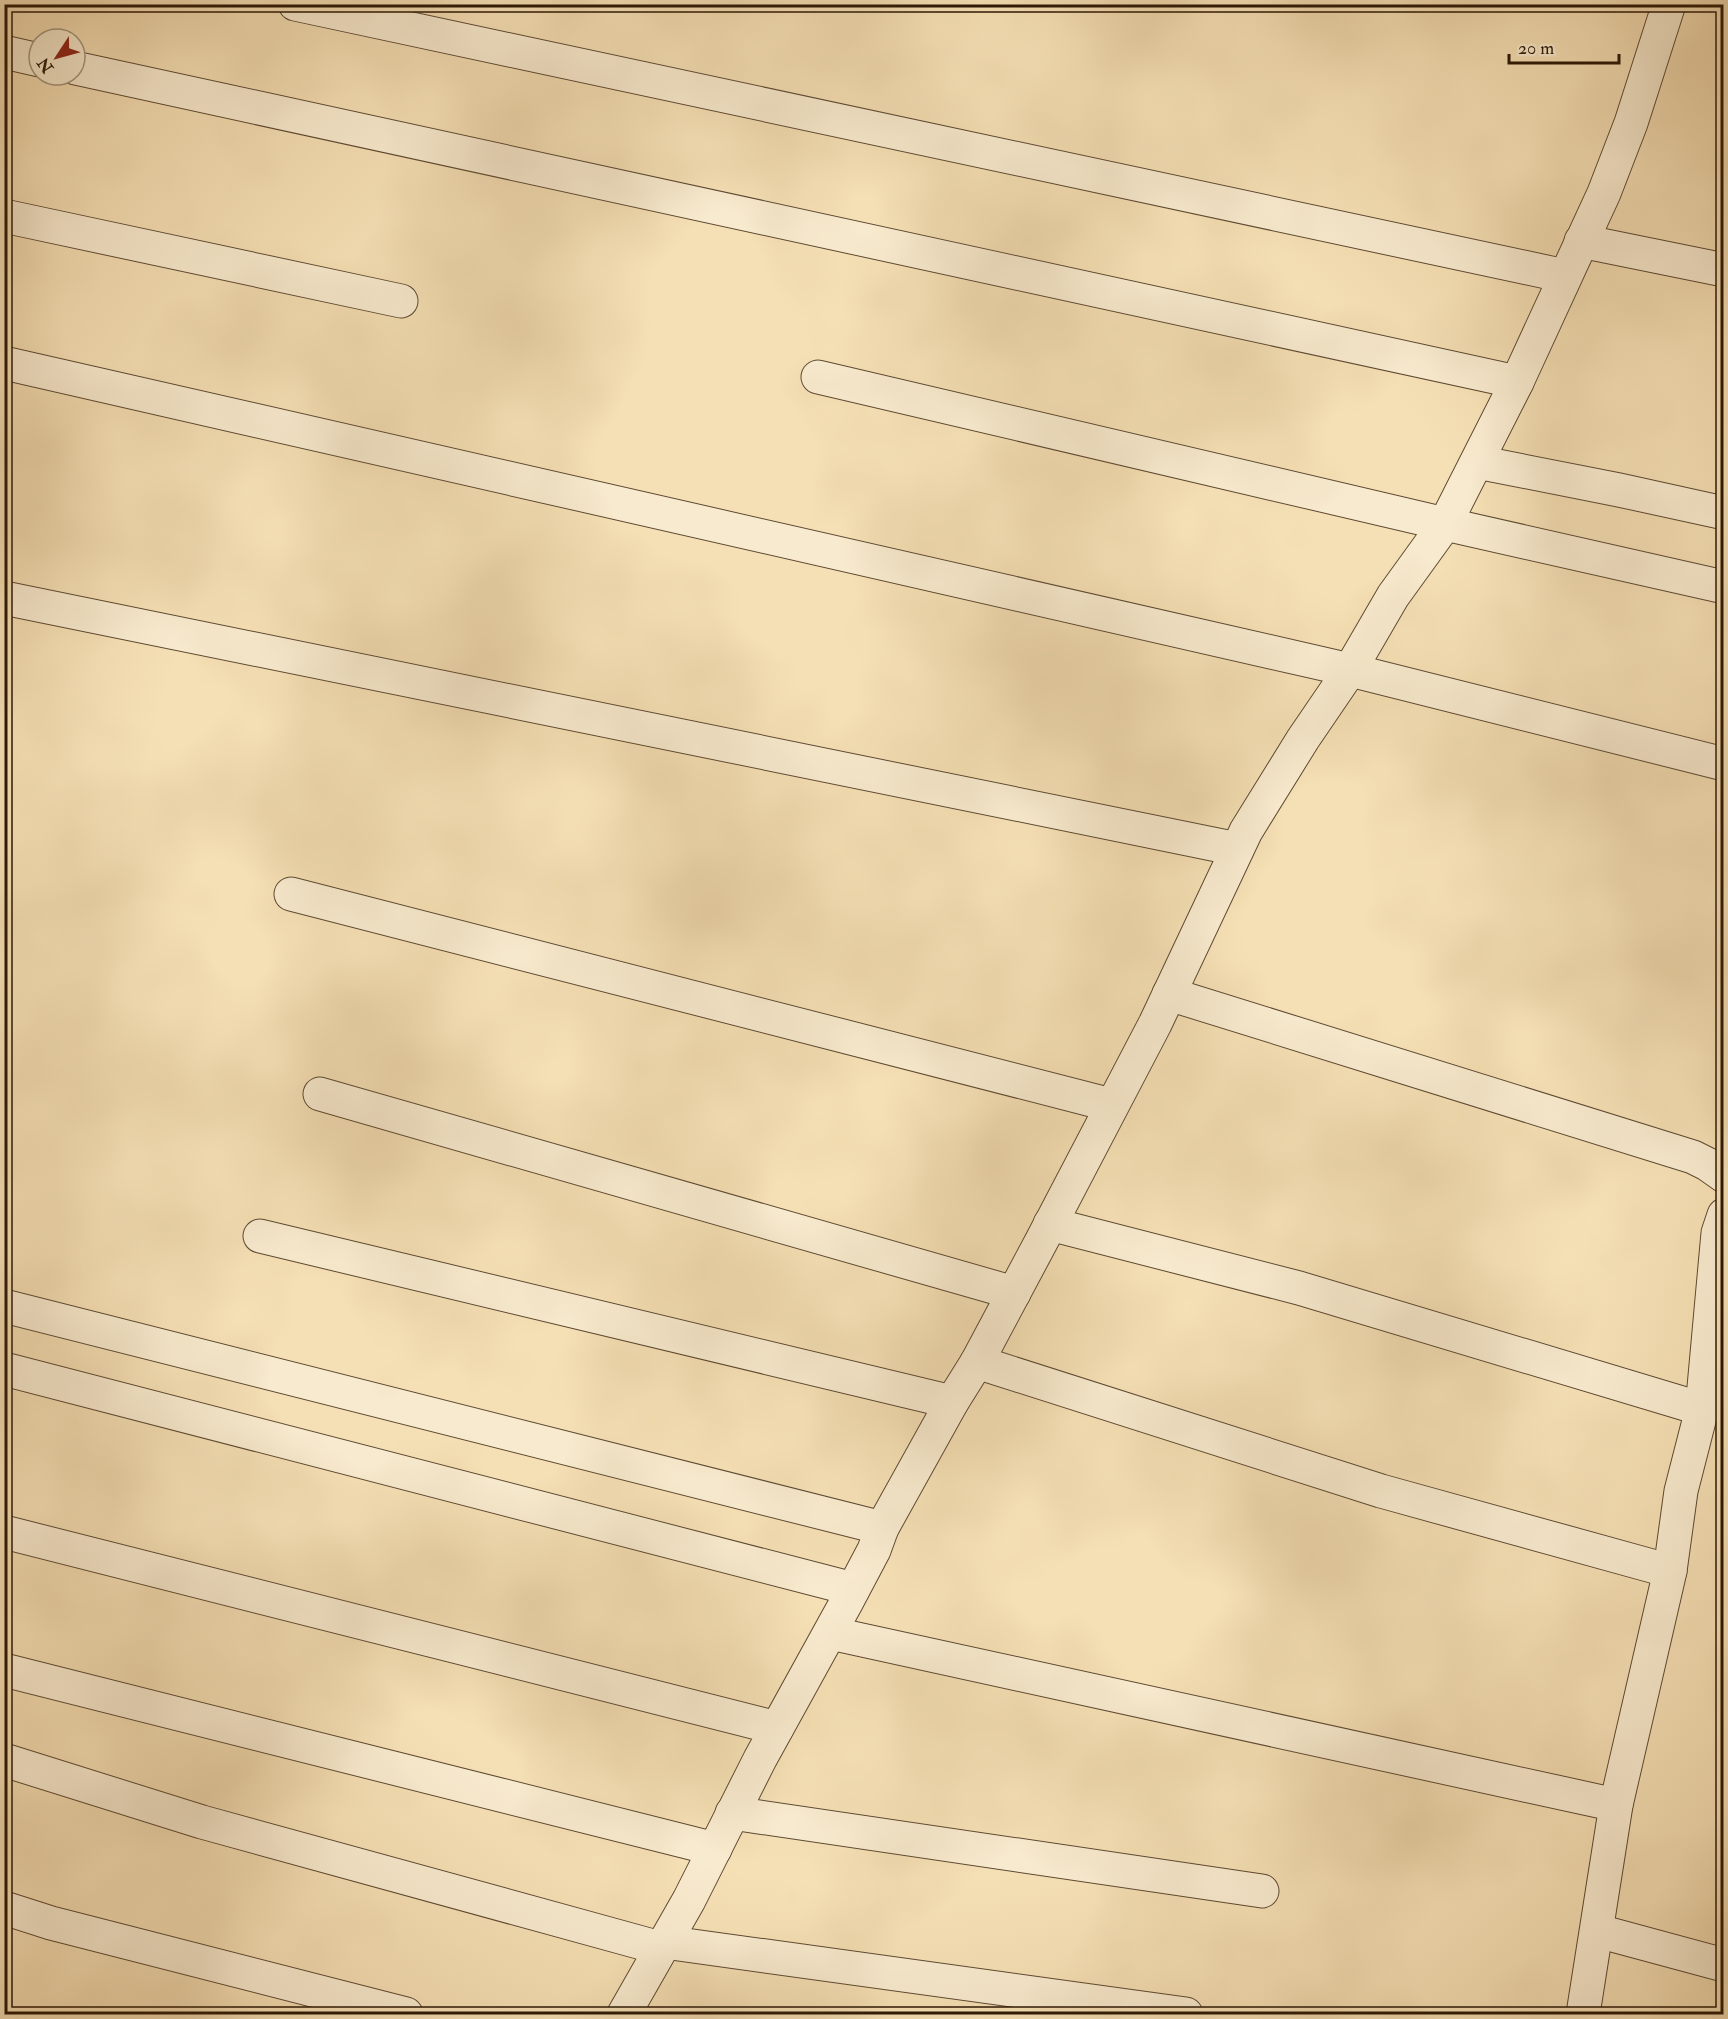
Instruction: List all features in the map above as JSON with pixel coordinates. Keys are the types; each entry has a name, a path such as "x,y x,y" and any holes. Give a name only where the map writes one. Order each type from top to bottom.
{"street":[{"path":"295,4 1565,276"},
{"path":"624,2014 689,1900 777,1728 874,1550 882,1528 1014,1293 1169,994 1246,831 1303,739 1350,670 1393,596 1445,524 1516,382 1604,193 1631,123 1669,4"},
{"path":"4,52 27,57"},
{"path":"87,71 1516,382"},
{"path":"4,216 401,301"},
{"path":"1581,241 1724,270"},
{"path":"4,363 1350,670 1724,764"},
{"path":"818,378 1724,587"},
{"path":"1477,462 1724,513"},
{"path":"4,598 1237,849"},
{"path":"291,894 1111,1105"},
{"path":"1169,994 1693,1157 1724,1176"},
{"path":"320,1094 1014,1293"},
{"path":"1583,2014 1598,1931 1616,1805 1670,1571 1681,1491 1702,1408 1718,1233 1724,1215"},
{"path":"1050,1224 1299,1288 1702,1408"},
{"path":"261,1236 952,1402"},
{"path":"4,1306 882,1528"},
{"path":"977,1362 1381,1491 1670,1571"},
{"path":"4,1370 853,1589"},
{"path":"4,1532 777,1728"},
{"path":"830,1633 1616,1805"},
{"path":"4,1670 715,1849"},
{"path":"4,1760 202,1821 662,1945 1186,2014"},
{"path":"732,1814 1262,1891"},
{"path":"4,1908 51,1923 406,2014"},
{"path":"1598,1931 1724,1965"}]}
